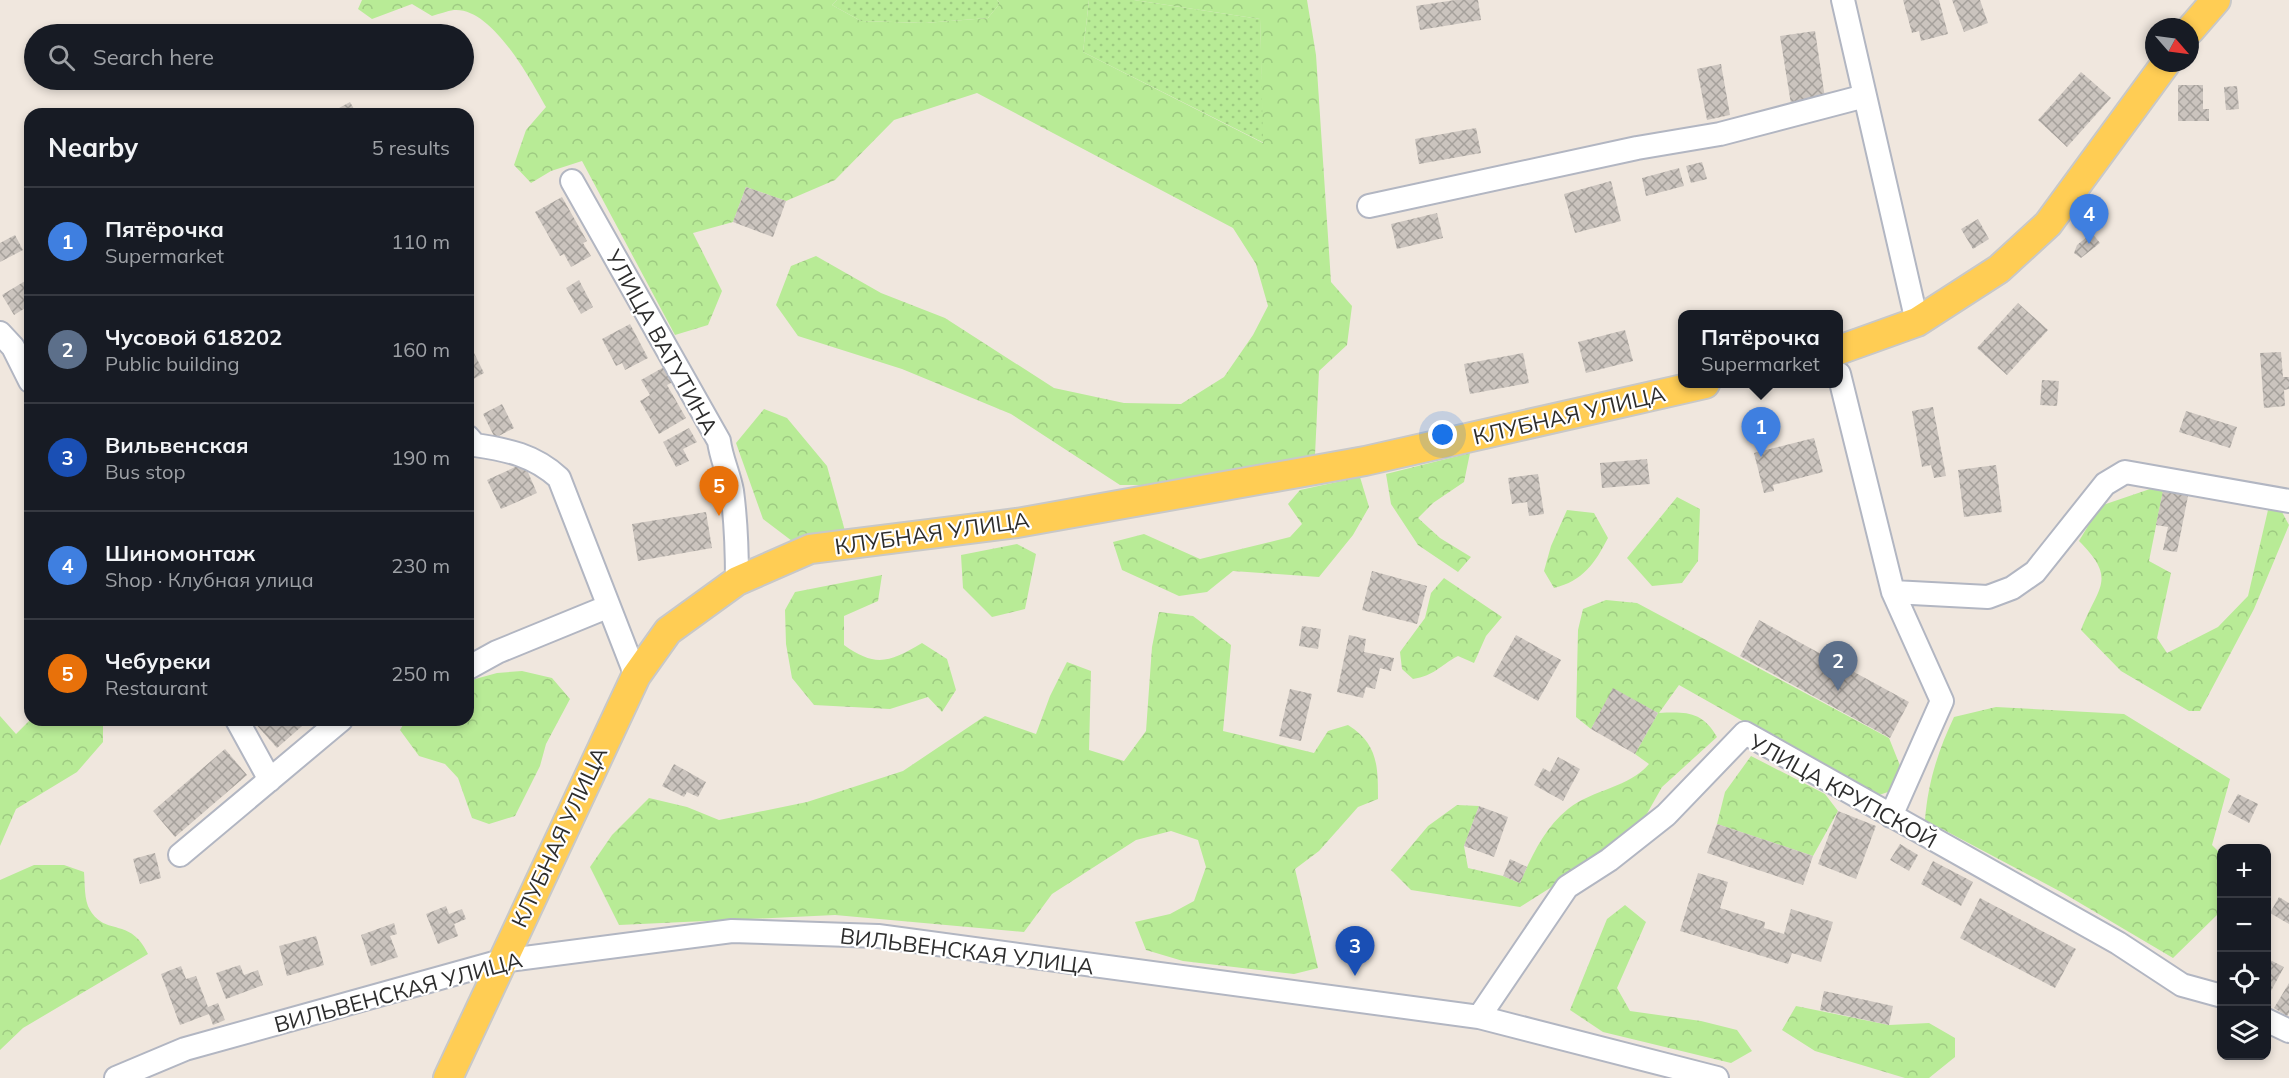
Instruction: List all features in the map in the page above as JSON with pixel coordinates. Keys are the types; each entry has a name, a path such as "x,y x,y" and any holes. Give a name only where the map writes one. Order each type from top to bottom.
{"main road":[{"path":"2199,20 2216,0"},
{"path":"1843,349 1917,322 1999,269 2048,224 2159,72"},
{"name":"КЛУБНАЯ УЛИЦА","path":"447,1078 636,676 668,631 737,581 810,549 1017,523 1365,461 1687,388"}],"street":[{"path":"1843,0 1917,322"},
{"path":"1369,206 1637,148 1720,135 1865,96"},
{"name":"УЛИЦА ВАТУТИНА","path":"572,181 718,441 731,490 737,542 737,581"},
{"path":"0,333 13,347 24,369"},
{"path":"1842,388 1893,592 1942,701 1891,816"},
{"path":"474,444 512,451 528,457 546,466 559,478 571,503 607,607 636,676"},
{"path":"1893,592 1988,597 2012,588 2035,572 2105,484 2125,472 2289,501"},
{"path":"474,665 497,652 607,607"},
{"path":"240,726 270,780"},
{"path":"180,855 334,726"},
{"name":"УЛИЦА КРУПСКОЙ","path":"1479,1017 1567,887 1609,860 1666,815 1745,733 2118,943 2182,986 2217,995"},
{"name":"ВИЛЬВЕНСКАЯ УЛИЦА","path":"116,1078 185,1049 501,961 732,931 878,936 1479,1017 1718,1078"},
{"path":"2271,1023 2289,1032"}],"green space":[{"path":"362,0 837,0 832,5 861,21 925,23 988,18 1000,3 997,0 1089,0 1083,52 1263,143 1260,19 1134,0 1307,0 1316,55 1331,282 1352,306 1347,345 1319,371 1315,455 1155,485 1120,485 1011,414 902,369 798,336 776,305 791,266 816,256 881,293 945,318 1054,388 1124,403 1181,404 1224,377 1253,335 1268,306 1256,264 1233,228 977,93 894,120 835,180 786,201 746,187 733,222 693,233 722,291 708,325 675,335 582,161 551,171 531,183 514,165 526,130 546,107 520,63 496,32 468,12 454,10 432,16 412,4 372,19 358,9"},
{"path":"837,0 997,0 1000,3 988,18 925,23 861,21 832,5"},
{"path":"1089,0 1134,0 1260,19 1264,143 1083,52"},
{"path":"764,409 787,418 827,466 845,531 792,541 763,519 736,443"},
{"path":"1470,453 1464,482 1433,503 1418,518 1440,538 1471,557 1458,572 1418,545 1391,504 1386,474"},
{"path":"1360,477 1369,507 1353,535 1319,577 1233,571 1207,592 1179,596 1122,570 1113,542 1144,534 1200,559 1290,537 1302,524 1288,504 1300,490"},
{"path":"2150,489 2163,491 2149,561 2171,573 2157,638 2167,653 2218,627 2248,596 2268,510 2282,512 2289,525 2254,609 2200,711 2189,711 2121,671 2081,630 2098,593 2101,575 2091,554 2079,541 2100,506"},
{"path":"1677,497 1700,509 1698,561 1682,583 1652,586 1627,558"},
{"path":"1567,510 1594,513 1608,538 1587,570 1573,581 1554,588 1544,571 1551,546"},
{"path":"1017,544 1036,554 1025,609 992,617 963,588 961,555"},
{"path":"882,575 878,601 844,616 844,645 865,657 883,660 901,655 922,643 947,659 956,690 942,712 928,697 890,709 814,705 792,678 786,644 785,610 795,592"},
{"path":"1444,578 1502,617 1486,636 1474,663 1458,656 1431,673 1413,679 1402,669 1400,652 1425,618 1431,593"},
{"path":"1606,600 1637,603 1889,738 1901,768 1888,792 1876,796 1679,685 1659,713 1692,715 1705,722 1717,737 1662,787 1644,819 1588,864 1520,907 1411,890 1391,870 1428,826 1457,805 1479,806 1464,846 1468,868 1503,876 1520,883 1540,843 1560,816 1578,802 1621,784 1641,772 1649,764 1635,754 1658,713 1613,689 1591,729 1576,717 1578,630 1583,609"},
{"path":"1159,612 1193,616 1231,645 1223,731 1314,753 1328,731 1348,725 1358,732 1371,748 1378,776 1378,799 1358,807 1319,851 1295,869 1318,968 1294,974 1183,961 1146,950 1135,922 1170,914 1194,901 1206,867 1198,840 1171,831 1136,840 1052,894 1024,932 835,915 619,925 590,867 612,835 649,798 687,807 719,820 807,802 903,771 985,716 1036,734 1050,696 1067,662 1091,671 1089,750 1124,761 1146,731 1152,647"},
{"path":"522,671 552,678 570,699 546,744 540,766 515,816 489,824 472,818 458,778 445,764 419,756 400,730 402,726 474,726 474,679 497,673"},
{"path":"1996,707 2124,714 2230,779 2212,845 2217,850 2217,915 2173,958 2063,893 1925,820 1935,767 1954,717"},
{"path":"0,716 16,734 24,726 103,726 103,742 77,772 16,809 0,846"},
{"path":"1751,756 1825,794 1838,811 1813,856 1717,824 1725,792"},
{"path":"34,865 64,865 84,872 88,906 96,918 134,935 148,954 23,1028 0,1050 0,880"},
{"path":"1625,905 1646,922 1617,988 1630,1011 1701,1021 1737,1030 1752,1051 1731,1063 1603,1032 1570,1010 1607,919"},
{"path":"1796,1006 1889,1025 1929,1023 1955,1038 1955,1057 1929,1078 1905,1078 1815,1051 1782,1030"}],"building":[{"path":"1455,0 1478,0 1481,20 1420,30 1416,6"},
{"path":"1903,0 1939,0 1948,34 1921,41 1919,31 1912,33"},
{"path":"1952,0 1980,0 1988,23 1964,32"},
{"path":"1815,31 1825,98 1791,104 1780,36"},
{"path":"1721,64 1730,115 1707,120 1697,69"},
{"path":"2081,72 2111,98 2067,147 2038,120"},
{"path":"2178,85 2203,85 2203,109 2209,109 2209,121 2178,121"},
{"path":"2237,86 2239,109 2226,110 2224,87"},
{"path":"350,102 354,108 339,108"},
{"path":"1476,128 1481,153 1419,164 1415,139"},
{"path":"1702,162 1707,179 1691,183 1686,166"},
{"path":"1679,168 1684,186 1646,196 1642,178"},
{"path":"1611,181 1621,221 1575,233 1564,194"},
{"path":"746,187 786,201 773,237 733,222"},
{"path":"562,197 587,241 583,243 591,256 571,267 564,254 560,256 535,212"},
{"path":"1437,213 1443,238 1397,249 1391,224"},
{"path":"1978,219 1989,239 1973,249 1961,229"},
{"path":"2092,233 2100,243 2081,258 2074,253 2077,245"},
{"path":"15,235 23,250 0,262 0,243"},
{"path":"579,280 593,307 581,314 566,288"},
{"path":"24,282 24,309 14,315 2,295"},
{"path":"2018,303 2048,330 2007,375 1977,348"},
{"path":"630,324 648,358 625,370 622,363 616,366 602,339"},
{"path":"1625,330 1633,361 1586,373 1578,342"},
{"path":"2281,352 2283,377 2289,377 2289,389 2284,390 2285,406 2264,408 2260,353"},
{"path":"474,353 484,373 474,379"},
{"path":"1523,353 1529,383 1470,394 1464,364"},
{"path":"664,367 673,382 667,385 686,418 659,434 640,401 650,395 641,380"},
{"path":"2042,380 2059,381 2057,406 2040,405"},
{"path":"502,404 514,428 495,438 483,414"},
{"path":"1933,407 1946,476 1934,478 1931,465 1922,467 1912,411"},
{"path":"2186,411 2237,427 2230,448 2179,432"},
{"path":"689,428 697,442 683,449 689,461 676,467 663,442"},
{"path":"1814,438 1823,472 1773,485 1774,491 1764,493 1754,453"},
{"path":"1647,459 1650,484 1602,488 1600,463"},
{"path":"524,463 537,493 501,509 487,480"},
{"path":"1996,465 2002,512 1964,517 1958,470"},
{"path":"1538,474 1544,514 1529,516 1527,502 1512,504 1508,478"},
{"path":"2163,491 2188,496 2177,552 2163,550 2168,527 2156,525"},
{"path":"706,512 712,548 638,561 632,524"},
{"path":"1372,571 1427,586 1417,624 1362,610"},
{"path":"1759,620 1909,702 1890,738 1740,656"},
{"path":"1302,626 1321,629 1318,649 1299,646"},
{"path":"1349,635 1366,639 1364,652 1394,658 1391,671 1380,668 1375,689 1366,687 1363,698 1337,692"},
{"path":"1516,635 1561,660 1538,701 1493,676"},
{"path":"1613,688 1658,713 1635,754 1591,729"},
{"path":"1290,689 1312,694 1301,741 1279,736"},
{"path":"258,726 302,726 277,748"},
{"path":"225,749 247,775 175,837 153,811"},
{"path":"1558,757 1580,769 1563,801 1534,785 1543,768 1550,772"},
{"path":"674,764 706,782 698,797 687,792 684,797 662,786"},
{"path":"2238,794 2258,804 2249,823 2228,812"},
{"path":"1479,806 1508,817 1494,857 1464,846"},
{"path":"1838,811 1876,826 1856,879 1818,864"},
{"path":"1717,824 1813,856 1803,885 1707,853"},
{"path":"1900,844 1918,855 1909,871 1890,860"},
{"path":"155,853 161,878 140,884 133,859"},
{"path":"1510,859 1527,867 1520,883 1503,876"},
{"path":"1933,861 1973,882 1961,906 1921,884"},
{"path":"1698,873 1728,882 1720,908 1765,922 1764,928 1784,934 1791,909 1833,922 1821,962 1792,953 1788,964 1680,931"},
{"path":"2279,897 2289,903 2289,924 2271,914"},
{"path":"1980,898 2076,949 2055,988 1960,938"},
{"path":"446,906 449,914 462,909 466,919 454,924 458,936 438,944 426,914"},
{"path":"394,923 397,934 390,936 398,957 371,966 361,935"},
{"path":"316,936 324,965 287,976 279,946"},
{"path":"2271,960 2284,967 2271,991"},
{"path":"240,965 244,975 258,970 263,985 226,999 216,973"},
{"path":"181,966 186,979 196,976 208,1007 218,1003 225,1020 213,1025 209,1014 180,1025 161,974"},
{"path":"2289,983 2289,1013 2287,1016 2274,1008"},
{"path":"1824,991 1893,1006 1889,1025 1820,1010"}],"place":[{"name":"Шиномонтаж","path":"2089,244"},
{"name":"Пятёрочка","path":"1761,457"},
{"name":"Чебуреки","path":"719,516"},
{"name":"Чусовой 618202","path":"1838,691"},
{"name":"Вильвенская","path":"1355,976"}]}
